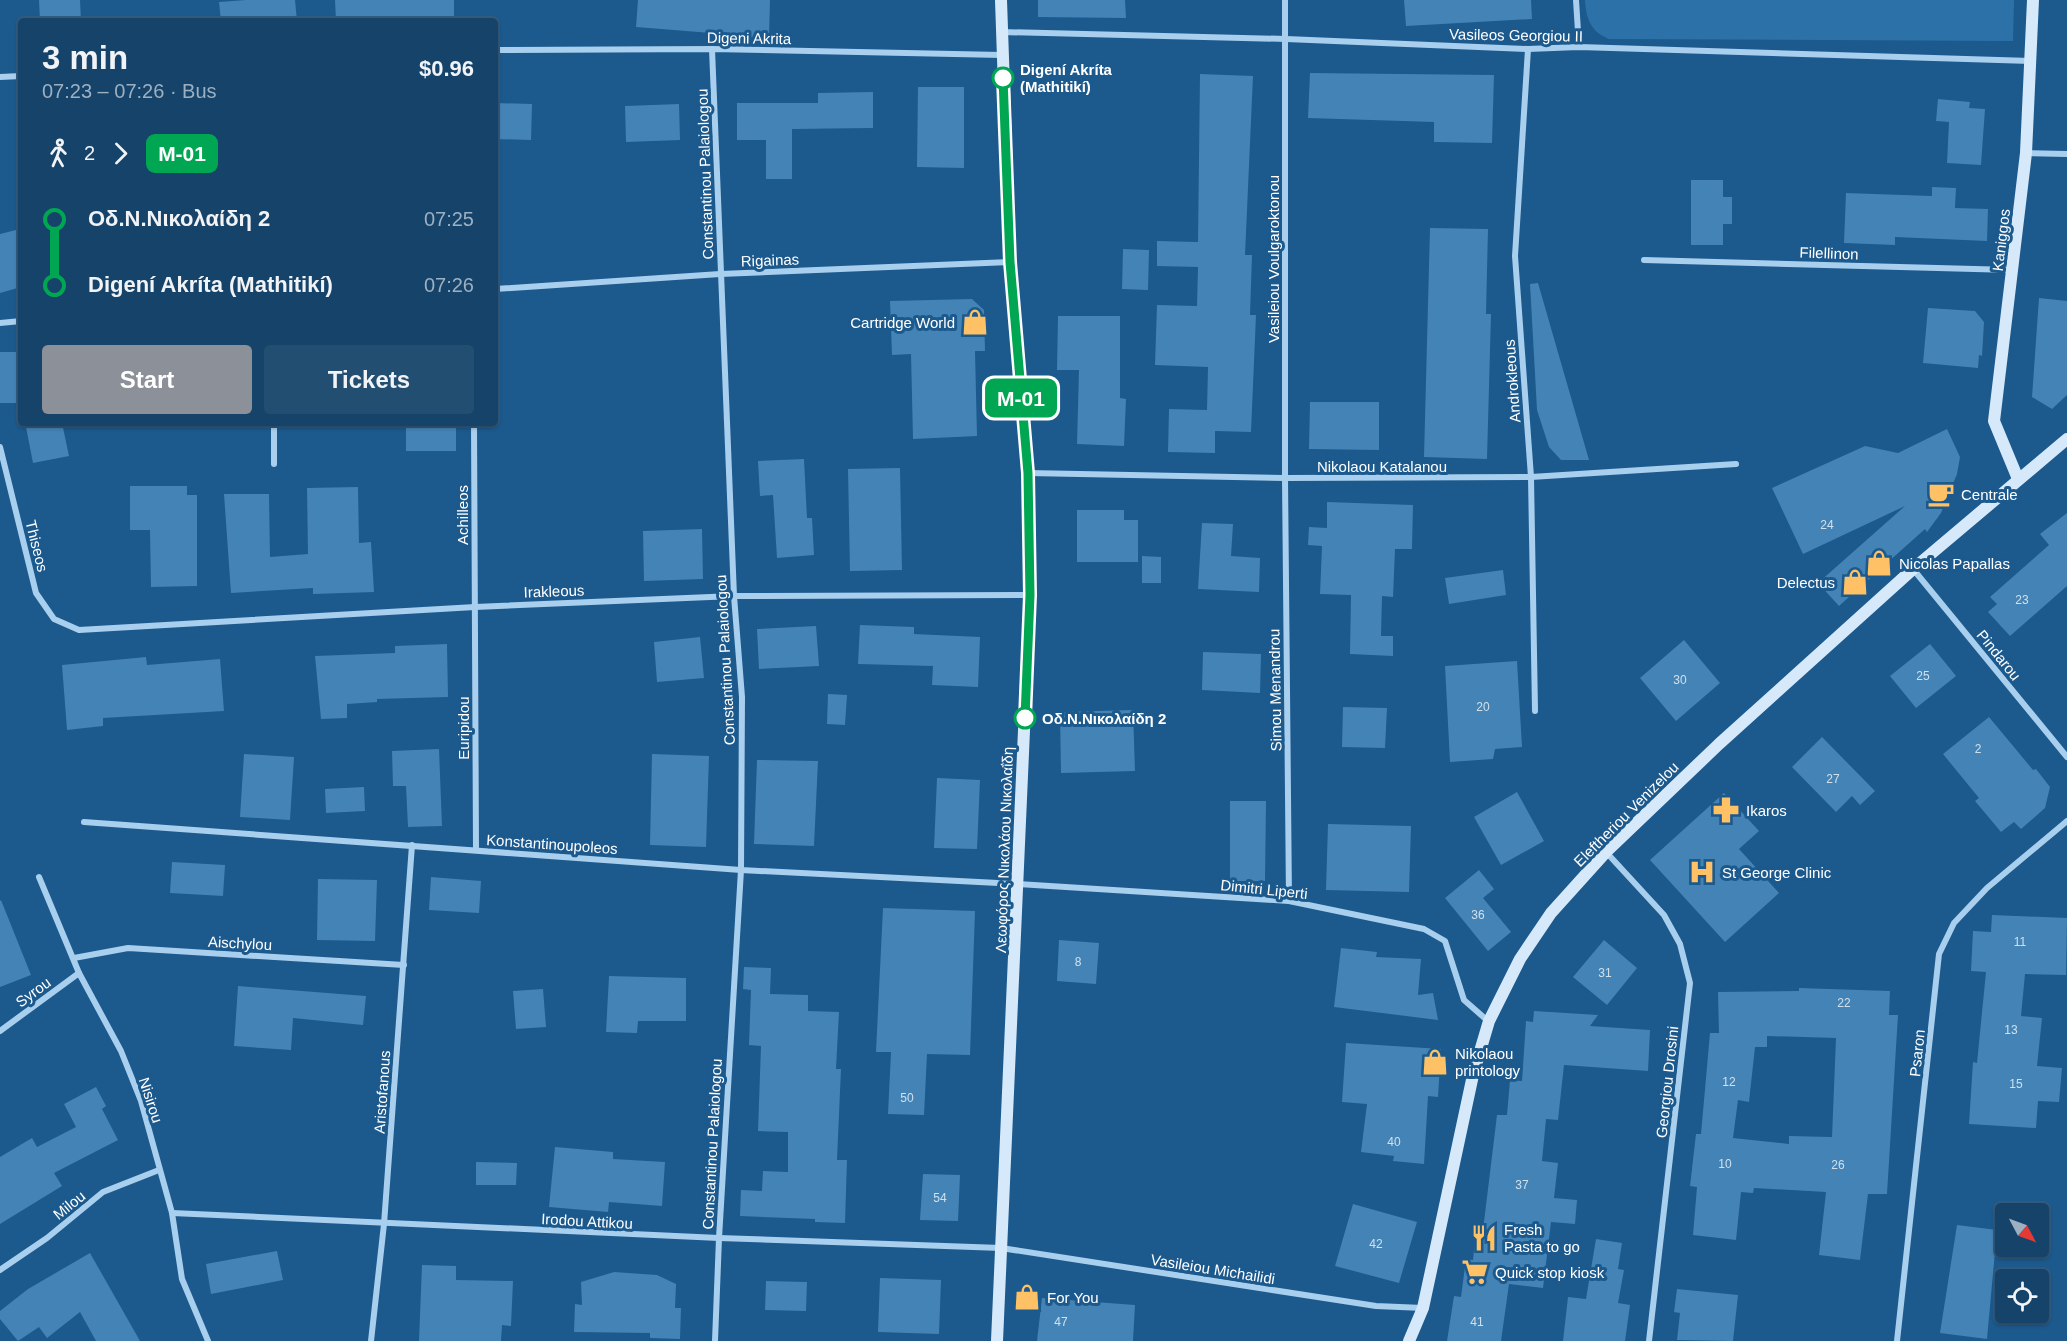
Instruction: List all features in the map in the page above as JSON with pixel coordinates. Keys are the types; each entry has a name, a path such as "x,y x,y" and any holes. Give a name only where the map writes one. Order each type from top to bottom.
{"street":[{"name":"Λεωφόρος Νικολάου Νικολαΐδη","path":"997,1341 1030,595 1028,473 1010,262 1001,0"},
{"name":"Vasileiou Voulgaroktonou","path":"1285,0 1285,478"},
{"path":"1576,0 1579,47"},
{"name":"Kaniggos","path":"2018,479 1994,421 2026,153 2033,0"},
{"name":"Vasileos Georgiou II","path":"1001,32 1286,39 1528,49 1579,47 2031,61"},
{"name":"Digeni Akrita","path":"498,50 712,49 1002,55"},
{"name":"Constantinou Palaiologou","path":"712,49 734,596 742,697 741,870 715,1341"},
{"name":"Androkleous","path":"1528,49 1515,256 1531,477 1535,711"},
{"path":"0,77 18,76"},
{"path":"2026,153 2067,154"},
{"name":"Filellinon","path":"1644,260 2013,270"},
{"name":"Rigainas","path":"498,289 720,274 1010,262"},
{"path":"0,323 18,321"},
{"path":"274,426 274,464"},
{"name":"Achilleos","path":"474,426 475,607"},
{"name":"Eleftheriou Venizelou","path":"1410,1341 1423,1308 1473,1075 1489,1021 1520,959 1551,913 1606,852 1719,744 1913,569 2067,439"},
{"name":"Thiseos","path":"0,447 36,593 54,619 79,630"},
{"name":"Nikolaou Katalanou","path":"1028,473 1285,478 1531,477 1736,464"},
{"name":"Simou Menandrou","path":"1285,478 1289,901"},
{"name":"Pindarou","path":"1913,569 2067,757"},
{"name":"Irakleous","path":"79,630 475,607 734,596 1030,595"},
{"name":"Euripidou","path":"475,607 476,850"},
{"name":"Psaron","path":"1897,1341 1939,954 1954,922 1988,888 2067,821"},
{"name":"Konstantinoupoleos","path":"84,822 741,870 1018,884"},
{"name":"Aristofanous","path":"371,1341 384,1224 412,845"},
{"name":"Georgiou Drosini","path":"1606,852 1664,915 1680,944 1690,983 1649,1341"},
{"name":"Nisirou","path":"39,877 80,973 121,1051 137,1091 172,1213 182,1279 208,1341"},
{"name":"Dimitri Liperti","path":"1018,884 1289,901 1424,929 1445,941 1464,1000 1489,1021"},
{"name":"Aischylou","path":"74,958 128,948 404,965"},
{"name":"Syrou","path":"0,1031 80,973"},
{"name":"Milou","path":"0,1270 46,1238 104,1192 159,1170"},
{"name":"Irodou Attikou","path":"172,1213 384,1224 1001,1248"},
{"name":"Vasileiou Michailidi","path":"1001,1248 1376,1306 1423,1308"}],"shaded area":[{"path":"1585,0 2014,0 2013,41 1609,39 1594,29 1587,13"}],"building":[{"path":"39,0 80,0 81,18 40,18"},
{"path":"295,0 297,18 221,18 219,2"},
{"path":"335,0 454,0 454,18 336,18"},
{"path":"638,0 770,0 769,38 711,36 711,33 636,27"},
{"path":"1038,0 1125,0 1126,18 1038,17"},
{"path":"1404,0 1531,0 1532,19 1406,26"},
{"path":"1310,73 1494,75 1492,143 1434,142 1434,122 1308,118"},
{"path":"1200,74 1253,76 1245,255 1252,255 1250,315 1256,315 1251,432 1215,431 1215,453 1168,452 1169,409 1207,410 1208,367 1155,365 1157,305 1197,306 1198,267 1157,266 1157,241 1198,242"},
{"path":"918,87 964,87 964,168 917,167"},
{"path":"873,92 873,128 792,129 792,179 766,179 766,140 737,140 737,103 818,103 818,93"},
{"path":"1938,99 1970,102 1969,108 1985,109 1981,165 1947,163 1949,122 1936,121"},
{"path":"498,103 532,104 531,140 498,139"},
{"path":"679,104 680,140 626,142 625,106"},
{"path":"1691,180 1723,180 1723,197 1732,197 1732,224 1723,224 1723,245 1691,245"},
{"path":"1932,187 1956,188 1955,208 1988,209 1987,241 1895,237 1895,245 1844,243 1846,193 1932,196"},
{"path":"1430,228 1488,229 1486,314 1491,314 1487,459 1424,457"},
{"path":"16,230 18,288 0,293 0,234"},
{"path":"1123,249 1149,250 1148,290 1122,289"},
{"path":"1538,283 1589,460 1561,460 1549,447 1537,410 1530,284"},
{"path":"2039,298 2067,301 2067,395 2052,409 2032,397"},
{"path":"972,299 984,310 985,351 975,351 977,436 913,439 911,354 892,355 890,301"},
{"path":"1928,308 1975,311 1984,322 1982,356 1979,355 1978,368 1923,363"},
{"path":"1058,316 1120,316 1120,398 1126,399 1124,446 1077,444 1079,370 1057,370"},
{"path":"0,352 18,352 18,403 0,403"},
{"path":"1310,402 1379,402 1379,450 1309,449"},
{"path":"63,426 69,456 33,463 26,427"},
{"path":"406,426 456,428 456,451 406,451"},
{"path":"1947,429 1960,457 1957,474 1941,513 1927,532 1925,529 1839,606 1818,583 1905,506 1803,554 1772,488 1865,446 1898,453"},
{"path":"804,459 807,518 812,518 814,555 777,558 773,495 760,496 758,461"},
{"path":"900,468 902,570 850,571 848,469"},
{"path":"130,486 187,486 187,495 197,495 197,586 151,587 150,530 130,530"},
{"path":"358,487 359,543 371,542 374,592 313,594 313,588 231,593 224,494 269,494 270,557 308,554 307,488"},
{"path":"1327,502 1413,505 1412,549 1395,549 1393,597 1382,596 1381,636 1393,636 1393,656 1350,654 1351,595 1320,594 1322,546 1308,545 1309,527 1327,528"},
{"path":"1077,510 1124,510 1124,520 1138,520 1138,562 1077,562"},
{"path":"2067,513 2067,586 2010,636 1988,612 1997,604 1990,597 2049,545 2040,534"},
{"path":"1202,523 1233,524 1231,556 1260,558 1259,592 1198,589"},
{"path":"702,529 703,579 644,581 643,531"},
{"path":"1142,556 1161,557 1161,583 1142,583"},
{"path":"1503,570 1506,595 1449,604 1445,578"},
{"path":"860,625 914,627 914,634 980,637 978,687 932,685 933,666 858,664"},
{"path":"816,626 819,666 759,669 757,629"},
{"path":"700,637 704,678 657,682 654,642"},
{"path":"1684,640 1720,683 1676,721 1640,678"},
{"path":"447,644 448,697 377,699 377,702 347,704 347,718 321,719 315,656 395,653 395,646"},
{"path":"1930,644 1956,676 1916,708 1890,676"},
{"path":"1203,652 1261,654 1260,693 1202,690"},
{"path":"146,657 147,665 220,659 224,711 103,718 103,726 67,730 62,665"},
{"path":"1517,661 1522,747 1495,749 1493,759 1450,762 1445,666"},
{"path":"828,694 847,695 845,725 827,724"},
{"path":"1343,707 1387,708 1385,748 1342,747"},
{"path":"1133,710 1135,771 1061,773 1060,712"},
{"path":"1989,717 2050,787 2045,808 2021,829 2014,822 2001,832 1975,801 1979,798 1943,754"},
{"path":"1822,737 1875,791 1860,805 1852,796 1836,812 1792,767"},
{"path":"439,749 442,826 408,827 406,786 393,786 392,751"},
{"path":"244,754 294,757 290,820 240,817"},
{"path":"652,754 709,756 706,847 650,845"},
{"path":"757,760 818,761 814,846 754,844"},
{"path":"937,778 980,780 977,849 934,848"},
{"path":"364,787 365,811 326,813 325,789"},
{"path":"1517,792 1544,841 1501,865 1474,817"},
{"name":"St George Clinic","path":"1724,793 1759,831 1739,849 1779,893 1725,942 1650,860"},
{"path":"1230,801 1266,801 1265,881 1230,881"},
{"path":"1328,824 1411,826 1409,892 1326,890"},
{"path":"172,862 225,865 223,896 170,893"},
{"path":"1479,870 1494,889 1483,898 1511,932 1488,951 1445,898"},
{"path":"431,877 481,881 479,913 429,910"},
{"path":"318,879 377,880 375,941 317,940"},
{"path":"0,901 31,975 0,987"},
{"path":"883,908 975,911 970,1055 927,1054 924,1115 888,1114 891,1052 876,1052"},
{"path":"1992,915 2067,918 2066,975 2025,974 2021,1016 2042,1018 2037,1066 2062,1068 2059,1102 2038,1101 2036,1128 1969,1124 1973,1062 1977,1063 1986,972 1971,971 1973,931 1991,932"},
{"path":"1059,940 1099,943 1096,984 1057,981"},
{"path":"1604,940 1637,968 1607,1005 1573,977"},
{"path":"1341,948 1377,952 1376,957 1421,959 1418,995 1433,993 1438,1020 1334,1007"},
{"path":"744,967 771,968 770,994 808,995 808,1011 839,1012 836,1069 841,1069 837,1160 847,1160 845,1223 815,1222 815,1219 740,1216 741,1190 762,1191 763,1171 788,1172 788,1132 758,1131 761,1046 749,1045 751,990 743,989"},
{"path":"609,976 686,978 686,1021 638,1021 637,1033 606,1032"},
{"path":"238,986 366,996 363,1025 293,1018 291,1050 234,1046"},
{"path":"1799,988 1890,991 1889,1015 1898,1015 1887,1194 1868,1194 1860,1260 1819,1255 1826,1192 1754,1188 1753,1193 1741,1192 1736,1240 1693,1235 1697,1187 1690,1186 1696,1134 1701,1134 1710,1033 1719,1033 1718,992 1799,991","holes":["1767,1036 1836,1038 1832,1137 1789,1136 1789,1144 1733,1138 1738,1100 1749,1102 1755,1047 1767,1047"]},
{"path":"543,989 546,1027 516,1029 513,991"},
{"path":"1534,1011 1598,1015 1590,1026 1650,1030 1648,1071 1564,1065 1558,1120 1546,1119 1542,1161 1558,1163 1554,1198 1577,1200 1575,1224 1551,1222 1543,1288 1509,1284 1501,1341 1447,1341 1454,1296 1461,1297 1466,1259 1473,1260 1476,1229 1483,1230 1497,1115 1507,1115 1510,1080 1522,1081 1526,1021 1533,1022"},
{"path":"1346,1043 1441,1049 1438,1097 1428,1096 1424,1164 1393,1161 1394,1156 1361,1152 1367,1104 1342,1102"},
{"path":"96,1087 106,1106 102,1109 118,1140 54,1173 62,1186 0,1224 0,1157 32,1138 37,1147 76,1127 64,1104"},
{"path":"555,1147 613,1152 613,1159 665,1162 662,1206 609,1202 608,1212 549,1207"},
{"path":"476,1162 517,1163 516,1185 476,1185"},
{"path":"923,1174 960,1175 958,1221 920,1220"},
{"path":"1353,1204 1417,1222 1399,1283 1335,1266"},
{"path":"1957,1225 1995,1230 1987,1339 1940,1333"},
{"path":"1596,1239 1622,1243 1618,1269 1624,1270 1618,1303 1630,1305 1625,1341 1563,1341 1568,1297 1586,1299"},
{"path":"277,1251 283,1280 211,1294 206,1264"},
{"path":"90,1253 140,1341 96,1341 80,1312 47,1338 39,1327 18,1341 0,1319 0,1311 28,1289"},
{"path":"422,1265 456,1266 456,1280 513,1281 511,1326 502,1325 501,1341 419,1341"},
{"path":"614,1272 657,1275 676,1284 675,1308 681,1308 680,1339 650,1338 650,1333 574,1332 575,1304 582,1305 581,1282"},
{"path":"880,1278 941,1280 939,1334 878,1332"},
{"path":"766,1281 807,1282 806,1311 765,1310"},
{"path":"1677,1289 1738,1295 1733,1341 1677,1340 1680,1313 1674,1312"},
{"path":"1042,1298 1135,1305 1133,1341 1037,1341"}],"bus line":[{"name":"M-01","path":"1003,78 1010,262 1028,473 1030,595 1025,718"}],"place":[{"name":"Digení Akríta (Mathitikí)","path":"1003,78"},
{"name":"Cartridge World","path":"975,322"},
{"name":"Centrale","path":"1941,494"},
{"name":"Nicolas Papallas","path":"1879,563"},
{"name":"Delectus","path":"1855,582"},
{"name":"Οδ.Ν.Νικολαίδη 2","path":"1025,718"},
{"name":"Ikaros","path":"1726,810"},
{"name":"St George Clinic","path":"1702,872"},
{"name":"Nikolaou printology","path":"1435,1062"},
{"name":"Fresh Pasta to go","path":"1484,1238"},
{"name":"Quick stop kiosk","path":"1475,1272"},
{"name":"For You","path":"1027,1297"}]}
